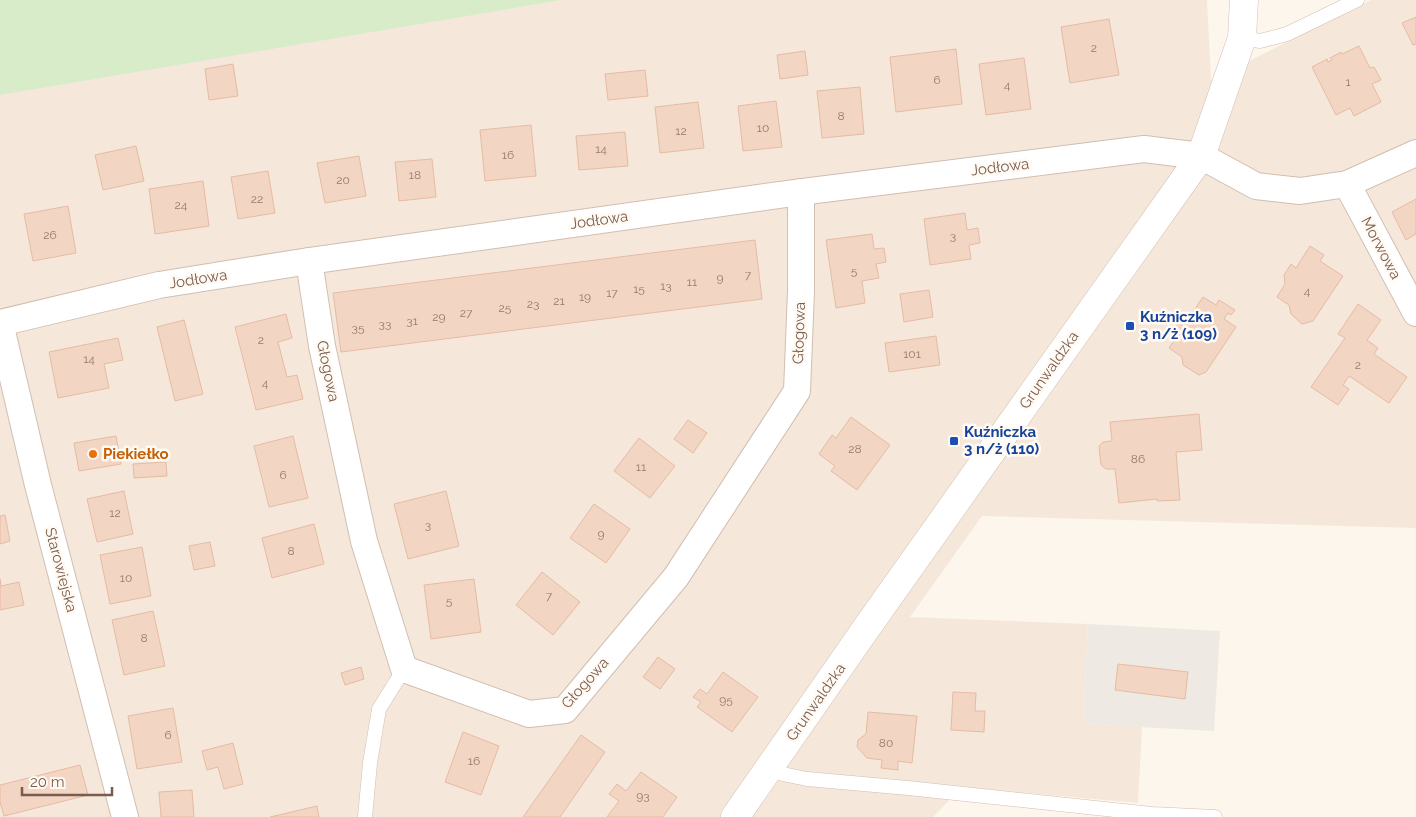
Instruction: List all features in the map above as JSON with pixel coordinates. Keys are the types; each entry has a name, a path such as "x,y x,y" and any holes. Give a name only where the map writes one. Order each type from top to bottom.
{"street":[{"name":"Grunwaldzka","path":"735,817 893,590 1201,156 1242,38 1244,0"},
{"name":"Jodłowa","path":"0,323 159,285 309,261 801,192 1144,149 1201,156"},
{"path":"1201,156 1256,186 1300,191 1347,184 1416,153"},
{"name":"Morwowa","path":"1347,184 1416,313"},
{"name":"Głogowa","path":"309,261 322,346 364,541 404,669 529,714 565,710 676,577 797,391 801,291 801,192"},
{"name":"Starowiejska","path":"0,323 38,485 125,817"}],"lane":[{"path":"1242,38 1260,41 1287,34 1357,0"},
{"path":"365,817 370,762 379,710 404,669"},
{"path":"768,770 807,779 1152,814 1215,817"}],"shaded area":[{"path":"535,0 1207,0 1211,80 1371,0 1416,0 1416,528 982,516 910,617 1088,624 1083,724 1142,727 1138,803 962,787 933,817 0,817 0,87"},
{"path":"1088,624 1220,631 1214,731 1083,724"}],"green space":[{"path":"0,0 561,0 0,95"}],"building":[{"path":"1416,17 1416,44 1413,45 1402,23"},
{"path":"1109,19 1119,75 1070,83 1061,27"},
{"path":"1359,46 1370,68 1374,67 1381,80 1372,84 1381,102 1354,116 1350,108 1336,115 1312,67 1327,59 1328,62 1332,60 1330,58 1341,52 1342,54"},
{"path":"956,49 962,104 896,112 890,57"},
{"path":"805,51 808,75 780,79 777,55"},
{"path":"1024,58 1031,109 986,115 979,64"},
{"path":"233,64 238,96 209,100 205,69"},
{"path":"645,70 648,96 608,100 605,74"},
{"path":"860,87 864,134 822,138 817,91"},
{"path":"776,101 782,147 743,151 738,106"},
{"path":"698,102 704,148 660,153 655,107"},
{"path":"531,125 536,176 485,181 480,130"},
{"path":"625,132 628,166 579,170 576,136"},
{"path":"136,146 144,181 103,190 95,155"},
{"path":"359,156 366,196 325,203 317,163"},
{"path":"432,159 436,197 399,201 395,162"},
{"path":"268,171 275,213 238,219 231,177"},
{"path":"203,181 209,226 155,234 149,189"},
{"path":"1416,199 1416,234 1406,240 1392,212"},
{"path":"68,206 76,253 33,261 24,214"},
{"path":"965,213 967,230 978,228 980,243 969,245 971,259 930,265 924,219"},
{"path":"872,234 874,249 884,248 886,262 876,264 879,278 862,281 865,303 836,308 826,240"},
{"path":"755,240 762,299 341,352 333,293"},
{"path":"1310,246 1324,255 1320,261 1343,276 1313,321 1302,324 1291,314 1289,305 1277,297 1285,284 1284,275 1291,264 1296,268"},
{"path":"929,290 933,317 904,322 900,294"},
{"path":"1203,297 1216,305 1219,300 1235,310 1231,315 1228,313 1224,319 1236,327 1206,372 1199,375 1183,365 1182,357 1169,348 1178,335 1176,326 1183,315 1189,318"},
{"path":"1358,304 1381,320 1367,340 1378,348 1374,354 1407,377 1389,403 1349,376 1343,385 1349,389 1338,405 1311,387 1345,338 1338,334"},
{"path":"286,314 292,338 278,342 287,377 297,375 303,399 256,410 235,327"},
{"path":"184,320 203,394 175,401 157,327"},
{"path":"936,336 940,365 889,372 885,343"},
{"path":"118,338 123,360 104,364 109,388 58,398 49,352"},
{"path":"1199,414 1202,450 1176,452 1180,500 1157,501 1157,499 1119,503 1115,469 1106,469 1101,465 1099,446 1103,442 1112,441 1110,422"},
{"path":"851,417 890,445 857,490 831,471 835,466 819,454 832,435 836,438"},
{"path":"688,420 707,433 693,453 674,439"},
{"path":"116,436 121,464 79,471 74,443"},
{"path":"293,436 308,498 269,507 254,446"},
{"path":"639,438 675,466 650,498 614,471"},
{"path":"166,462 167,476 134,478 133,464"},
{"path":"124,491 133,534 97,542 87,499"},
{"path":"446,491 459,546 408,559 394,504"},
{"path":"594,504 630,529 606,563 570,538"},
{"path":"5,515 10,541 0,544 0,516"},
{"path":"314,524 324,564 272,578 262,538"},
{"path":"210,542 215,566 194,570 189,546"},
{"path":"142,547 151,596 110,604 100,555"},
{"path":"542,572 580,602 553,635 516,605"},
{"path":"0,579 1,586 19,582 24,605 0,610"},
{"path":"474,579 481,632 431,639 424,585"},
{"path":"153,611 165,666 124,675 112,620"},
{"path":"658,657 675,669 660,689 643,677"},
{"path":"1118,664 1188,672 1185,699 1115,690"},
{"path":"361,667 364,679 345,685 341,673"},
{"path":"723,672 758,697 732,732 697,707 701,702 693,697 700,689 707,694"},
{"path":"953,692 976,693 975,711 985,711 984,732 951,730"},
{"path":"173,708 182,762 137,769 128,716"},
{"path":"868,712 917,716 912,763 898,761 898,770 881,768 882,760 867,758 857,747 858,740 866,734"},
{"path":"463,732 499,746 481,795 445,782"},
{"path":"581,735 605,752 560,817 523,817"},
{"path":"233,743 243,784 224,789 218,767 207,770 202,751"},
{"path":"80,765 88,795 4,816 0,802 0,785"},
{"path":"641,772 677,797 663,817 607,817 619,801 609,794 617,784 626,791"},
{"path":"192,790 194,817 161,817 159,792"},
{"path":"317,806 319,817 270,817"}],"place":[{"name":"Kuźniczka 3 n/ż (109)","path":"1130,326"},
{"name":"Kuźniczka 3 n/ż (110)","path":"954,441"},
{"name":"Piekiełko","path":"93,454"}]}
